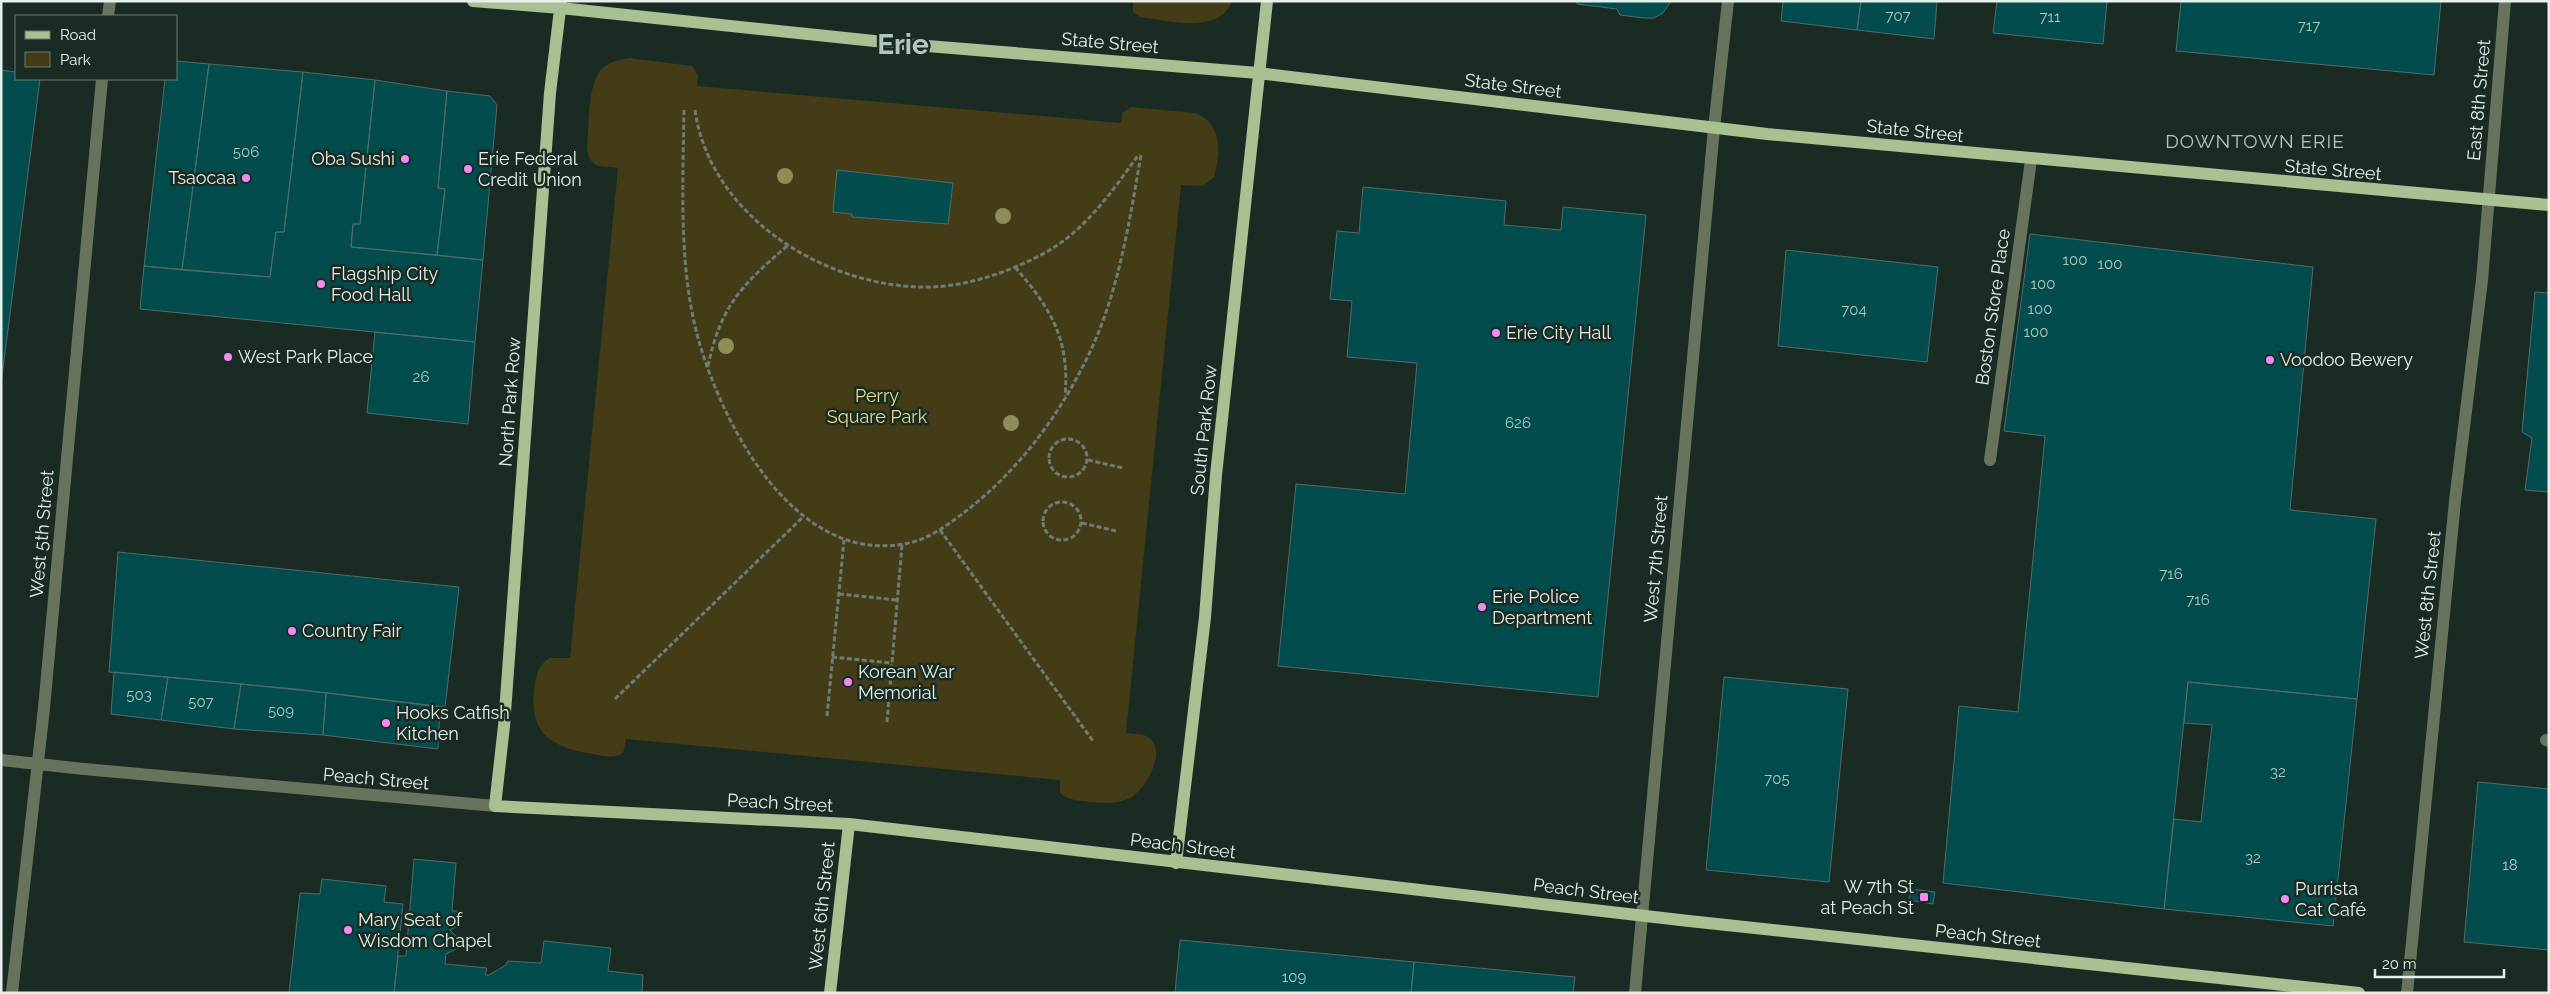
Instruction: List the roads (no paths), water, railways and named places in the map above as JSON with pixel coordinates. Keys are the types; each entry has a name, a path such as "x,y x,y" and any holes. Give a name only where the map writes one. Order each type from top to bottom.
{"main road":[{"name":"State Street","path":"473,1 560,4 903,44 1258,73 1714,128 2032,160 2549,206"},
{"name":"South Park Row","path":"1176,863 1205,617 1216,475 1267,1"},
{"name":"North Park Row","path":"495,806 504,726 550,93 560,4"},
{"name":"Peach Street","path":"495,806 849,824 1176,863 1571,906 1642,916 2359,993"},
{"name":"West 6th Street","path":"830,993 849,824"}],"street":[{"path":"108,15 110,1"},
{"name":"West 7th Street","path":"1635,993 1654,767 1714,128 1728,1"},
{"name":"East 8th Street","path":"2488,201 2505,1"},
{"name":"West 5th Street","path":"12,993 38,764 102,80"},
{"name":"Boston Store Place","path":"1990,460 2032,160"},
{"name":"West 8th Street","path":"2407,993 2455,500 2482,280 2488,201"},
{"name":"Peach Street","path":"1,760 495,806"}],"place":[{"name":"Oba Sushi","path":"405,159"},
{"name":"Erie Federal Credit Union","path":"468,169"},
{"name":"Tsaocaa","path":"246,178"},
{"name":"Flagship City Food Hall","path":"321,284"},
{"name":"Erie City Hall","path":"1496,333"},
{"name":"West Park Place","path":"228,357"},
{"name":"Voodoo Bewery","path":"2270,360"},
{"name":"Erie Police Department","path":"1482,607"},
{"name":"Country Fair","path":"292,631"},
{"name":"Korean War Memorial","path":"848,682"},
{"name":"Hooks Catfish Kitchen","path":"386,723"},
{"name":"W 7th St at Peach St","path":"1924,897"},
{"name":"Purrista Cat Café","path":"2285,899"},
{"name":"Mary Seat of Wisdom Chapel","path":"348,930"}],"district":[{"name":"Erie","path":"903,44"},
{"name":"DOWNTOWN ERIE","path":"2255,141"}],"park label":[{"name":"Perry Square Park","path":"877,406"}]}
